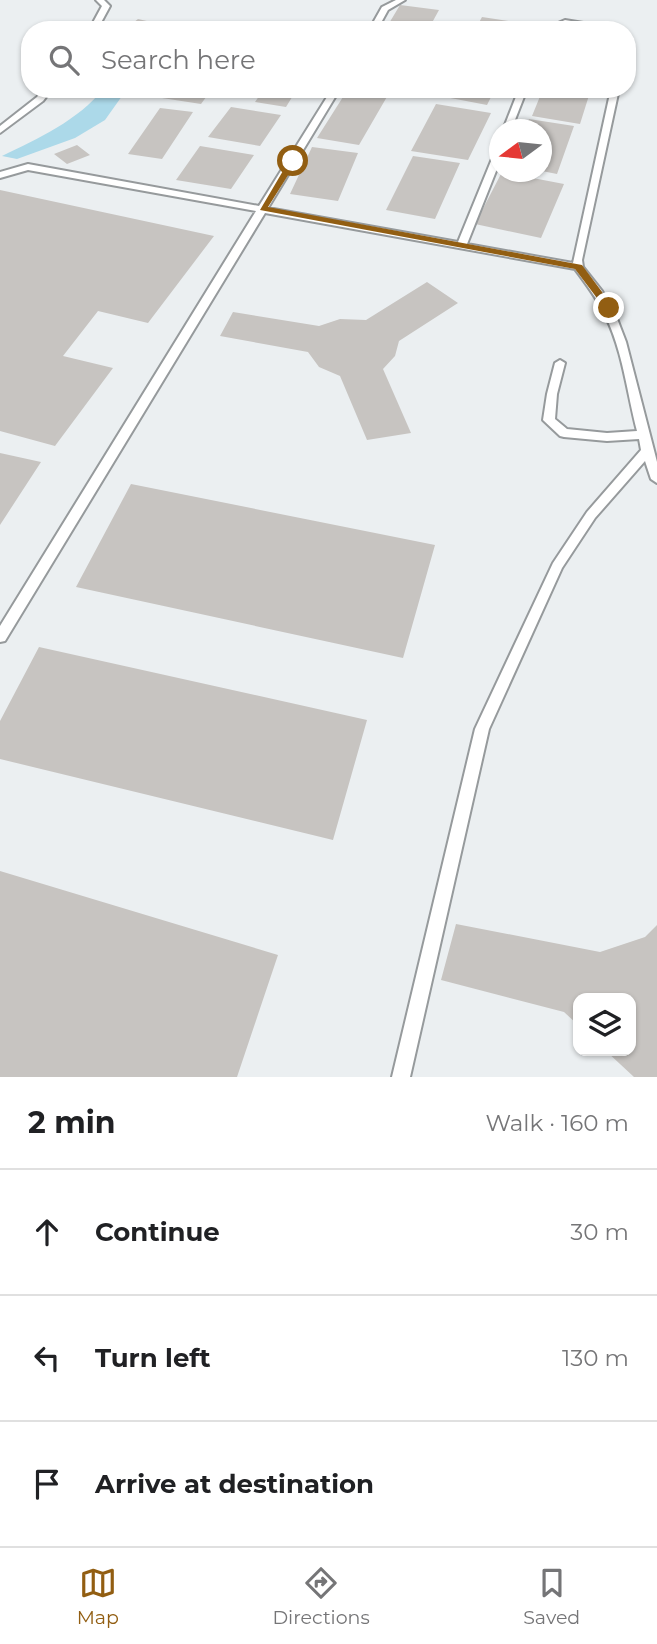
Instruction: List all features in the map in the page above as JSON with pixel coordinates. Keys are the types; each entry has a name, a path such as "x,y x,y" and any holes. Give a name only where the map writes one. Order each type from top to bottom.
{"lane":[{"path":"98,21 106,6 100,0"},
{"path":"379,21 386,9 401,0"},
{"path":"0,130 41,98"},
{"path":"0,637 331,98"},
{"path":"511,119 519,98"},
{"path":"613,98 577,260 578,267 604,299 618,327 646,452 657,479"},
{"path":"0,166 10,171"},
{"path":"0,175 28,166 578,267"},
{"path":"462,245 489,175"},
{"path":"560,363 549,419 564,433 607,437 643,435"},
{"path":"401,1077 482,729 557,566 591,515 646,452"}],"shaded area":[{"path":"121,98 105,120 75,138 17,159 2,156 43,136 93,100"}],"building":[{"path":"400,5 439,10 433,21 390,21"},
{"path":"482,17 508,21 480,21"},
{"path":"162,98 205,98 201,104"},
{"path":"258,98 292,98 286,107 255,102"},
{"path":"342,98 386,98 359,145 317,138"},
{"path":"450,98 490,98 487,105"},
{"path":"539,98 588,98 580,124 532,116"},
{"path":"436,104 491,113 468,160 411,151"},
{"path":"231,107 281,115 260,146 208,137"},
{"path":"160,108 193,112 162,159 128,154"},
{"path":"552,123 574,126 557,174 552,173"},
{"path":"77,145 90,155 67,164 54,154"},
{"path":"200,146 254,155 231,189 176,180"},
{"path":"312,147 358,153 338,201 290,194"},
{"path":"413,156 460,163 435,219 386,210"},
{"path":"497,182 564,184 541,238 475,224"},
{"path":"0,190 214,236 148,323 98,311 63,356 113,368 55,446 0,431"},
{"path":"427,282 458,303 399,341 395,356 383,369 411,433 367,440 340,376 319,367 308,352 220,336 233,312 319,326 340,319 366,320"},
{"path":"0,453 41,462 0,525"},
{"path":"131,484 435,545 403,658 76,587"},
{"path":"39,647 367,720 333,840 0,759 0,721"},
{"path":"0,871 278,955 237,1077 0,1077"},
{"path":"456,924 600,952 645,937 657,925 657,1077 634,1077 611,1056 636,1056 636,993 573,993 573,1020 564,1012 441,980"}],"route":[{"path":"293,161 263,208 578,267 609,308"}]}
